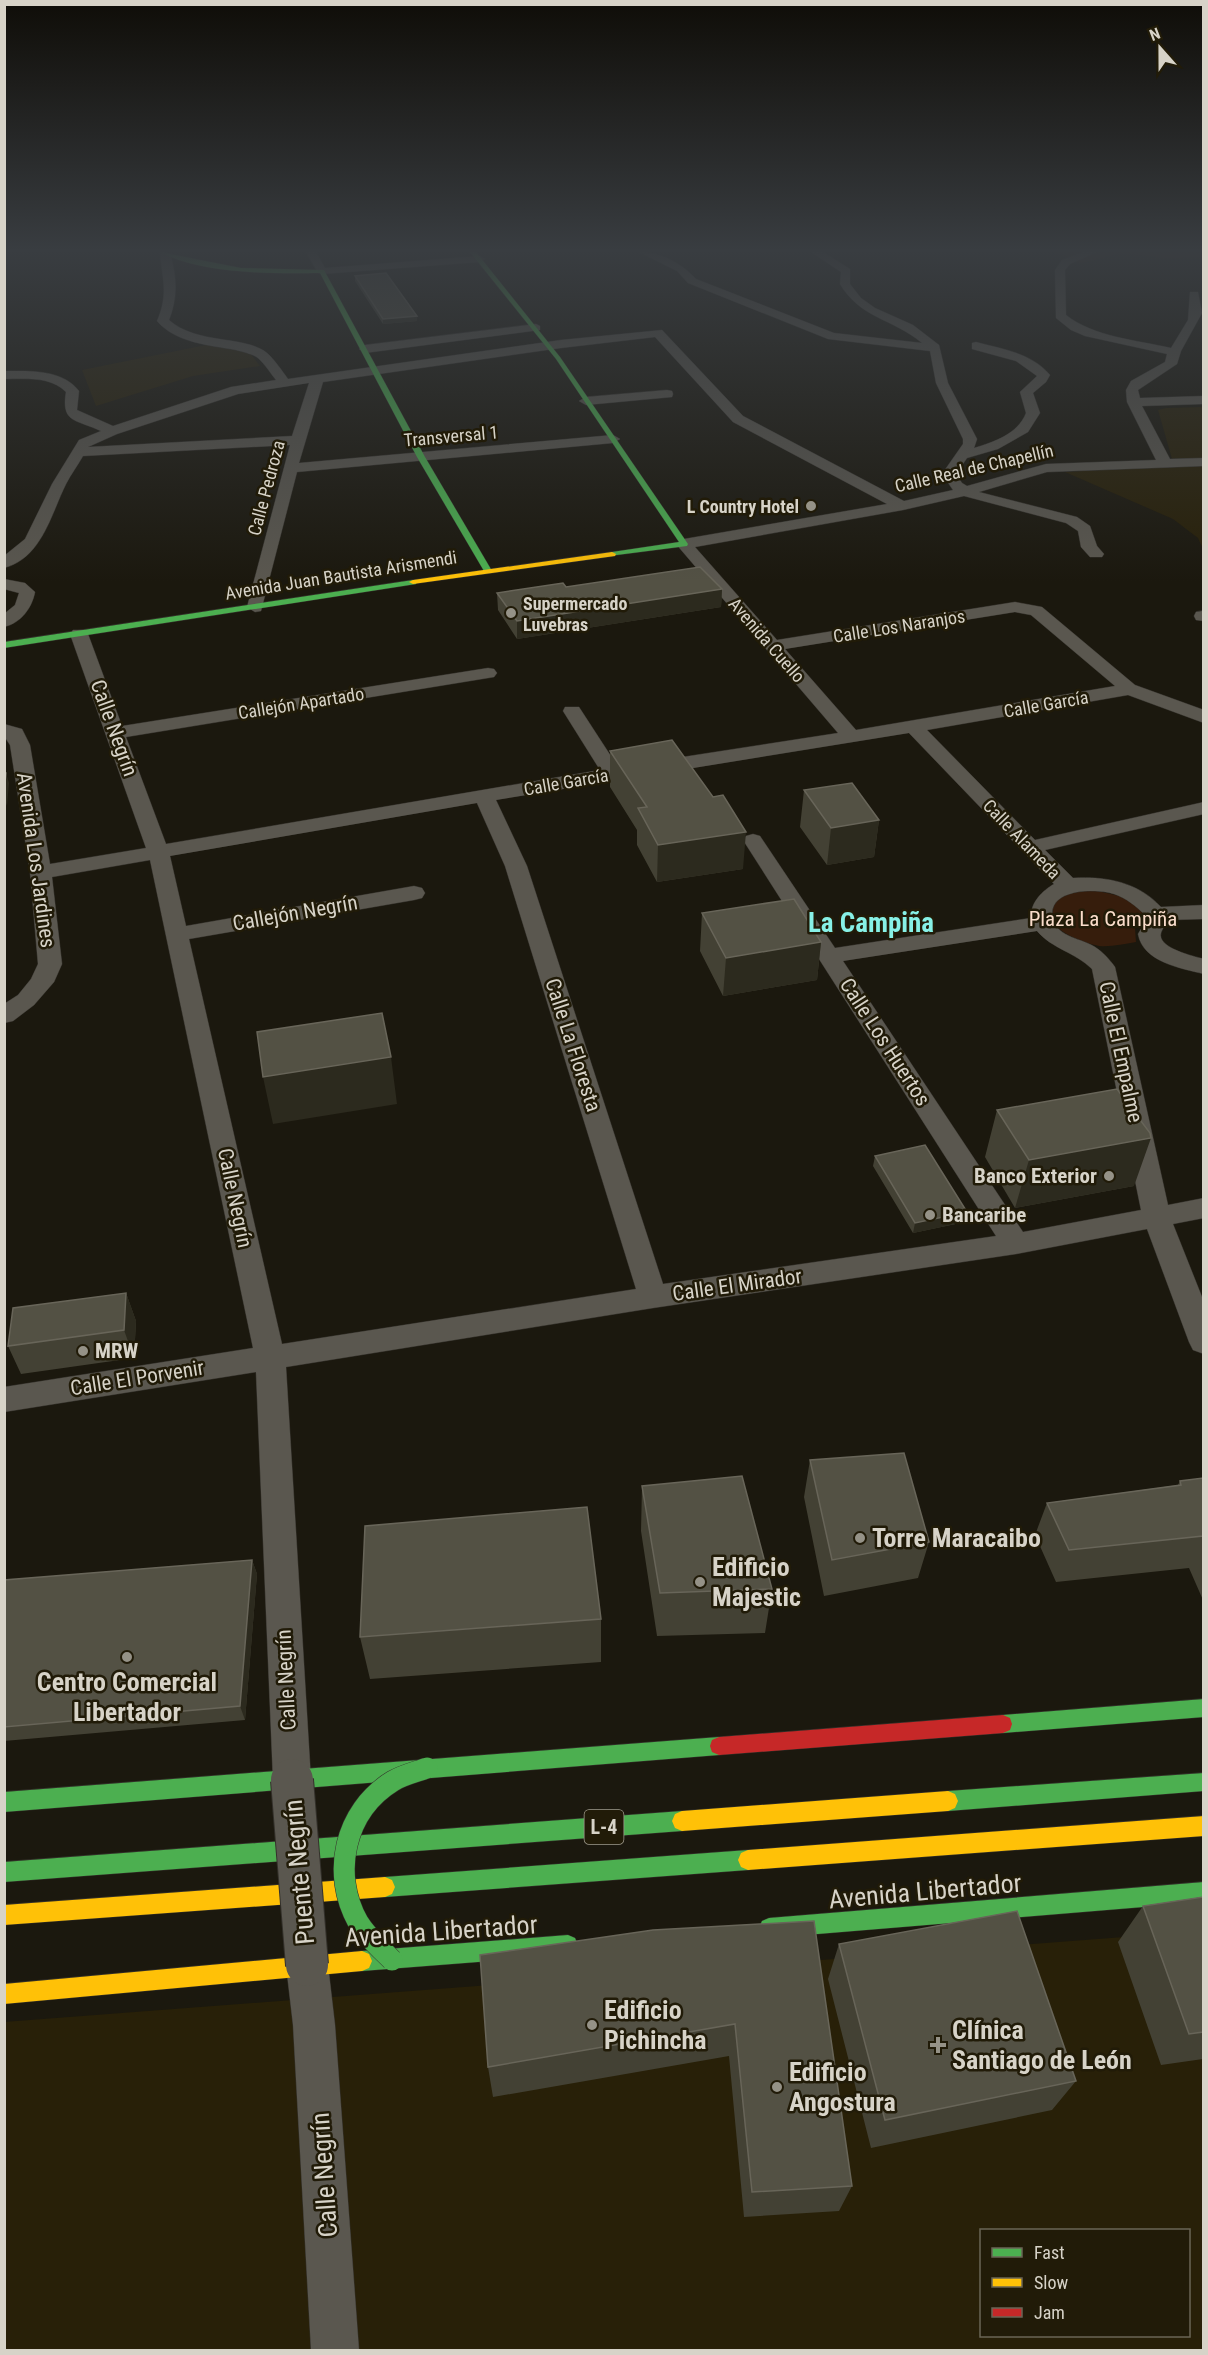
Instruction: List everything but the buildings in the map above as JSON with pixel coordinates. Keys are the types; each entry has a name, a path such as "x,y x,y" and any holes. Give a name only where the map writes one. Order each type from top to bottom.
{"street":[{"path":"267,362 285,384"},
{"path":"372,362 421,457 488,571"},
{"path":"4,562 23,551 32,541 59,484 88,440 225,393 444,362"},
{"path":"560,362 684,544"},
{"path":"685,362 738,419 903,506"},
{"path":"938,362 942,383 970,439 970,444 949,474 954,485 966,493 1034,508 1070,520 1085,529 1089,547 1096,554"},
{"path":"963,455 995,448 1028,424 1034,413 1026,392 1044,375 1030,362"},
{"path":"1164,462 1134,402 1132,390 1137,384 1171,362"},
{"path":"4,375 47,377 68,385 73,391 70,409 72,413 112,431"},
{"name":"Calle Pedroza","path":"255,606 298,440 317,379"},
{"path":"586,401 667,394"},
{"path":"1134,402 1203,400"},
{"name":"Transversal 1","path":"292,468 613,439"},
{"path":"78,452 298,440"},
{"name":"Calle Real de Chapellín","path":"684,544 966,493 1046,468 1203,462"},
{"name":"Avenida Juan Bautista Arismendi","path":"4,645 488,571 684,544"},
{"name":"Avenida Cuello","path":"684,544 851,736"},
{"path":"4,584 24,588 27,592 25,605 4,622"},
{"name":"Calle Los Naranjos","path":"772,646 1026,607 1036,610 1129,689"},
{"name":"Calle Negrín","path":"79,634 159,853 270,1356 292,1780"},
{"name":"Callejón Apartado","path":"115,733 488,673"},
{"path":"1129,689 1203,717"},
{"name":"Calle García","path":"40,872 612,774 913,727 1129,689"},
{"path":"572,711 612,774"},
{"name":"Calle Alameda","path":"913,727 1067,885 1055,891 1044,901 1041,912 1043,923"},
{"name":"Avenida Los Jardines","path":"4,730 15,733 20,745 40,872 50,964 42,982 26,1000 4,1016"},
{"name":"Calle La Floresta","path":"484,796 516,866 653,1297"},
{"path":"1030,847 1203,808"},
{"name":"Calle Los Huertos","path":"753,840 1016,1244"},
{"path":"1067,885 1092,883 1109,886 1144,902 1156,914 1157,920 1149,934 1152,946 1203,967"},
{"name":"Callejón Negrín","path":"177,934 414,893"},
{"path":"1156,914 1203,912"},
{"path":"830,956 1043,923"},
{"name":"Calle El Empalme","path":"1043,923 1049,933 1086,951 1103,967 1156,1215 1202,1334"},
{"name":"Calle El Mirador","path":"270,1356 1016,1244 1156,1215 1203,1208"},
{"name":"Calle El Porvenir","path":"4,1400 270,1356"},
{"path":"4,1802 1203,1708"},
{"path":"392,1960 371,1939 354,1915 347,1896 342,1851 350,1826 376,1794 390,1783 427,1768"},
{"name":"Puente Negrín","path":"292,1780 307,1965"},
{"name":"L-4","path":"4,1872 1203,1782"},
{"name":"Avenida Libertador","path":"4,1915 1203,1826"},
{"name":"Avenida Libertador","path":"750,1930 1203,1892"},
{"name":"Avenida Libertador","path":"4,1994 307,1965 583,1944"},
{"name":"Calle Negrín","path":"307,1965 314,2025 335,2350"}],"shaded area":[{"path":"122,362 257,362 260,366 193,376 96,406 82,370"},
{"path":"1203,407 1203,549 1198,538 1173,519 1065,472 1174,466 1158,410"},
{"path":"1203,1931 1203,2350 5,2350 4,2022"}],"green space":[{"name":"Plaza La Campiña","path":"1093,890 1124,897 1146,913 1135,928 1136,942 1099,946 1074,938 1053,922 1050,914 1057,898 1068,893"}],"traffic: fast":[{"path":"370,362 421,457 488,571"},
{"path":"561,362 684,544 612,554"},
{"path":"4,645 413,582"},
{"path":"1003,1724 1204,1708"},
{"path":"4,1802 719,1746"},
{"path":"392,1960 365,1933 349,1904 343,1866 346,1847 361,1812 373,1797 393,1781 427,1768"},
{"path":"948,1801 1204,1782"},
{"path":"4,1872 682,1821"},
{"path":"385,1887 748,1860"},
{"path":"769,1928 1204,1892"},
{"path":"362,1961 568,1945"}],"traffic: slow":[{"path":"413,582 612,554"},
{"path":"682,1821 948,1801"},
{"path":"748,1860 1204,1826"},
{"path":"4,1915 385,1887"},
{"path":"4,1994 362,1961"}],"traffic: jam":[{"path":"719,1746 1003,1724"}],"place":[{"name":"L Country Hotel","path":"811,506"},
{"name":"Supermercado Luvebras","path":"511,613"},
{"name":"Banco Exterior","path":"1109,1176"},
{"name":"Bancaribe","path":"930,1215"},
{"name":"MRW","path":"83,1351"},
{"name":"Torre Maracaibo","path":"860,1538"},
{"name":"Edificio Majestic","path":"700,1582"},
{"name":"Centro Comercial Libertador","path":"127,1657"},
{"name":"Edificio Pichincha","path":"592,2025"},
{"name":"Clínica Santiago de León","path":"938,2045"},
{"name":"Edificio Angostura","path":"777,2087"}],"district":[{"name":"La Campiña","path":"871,923"}]}
